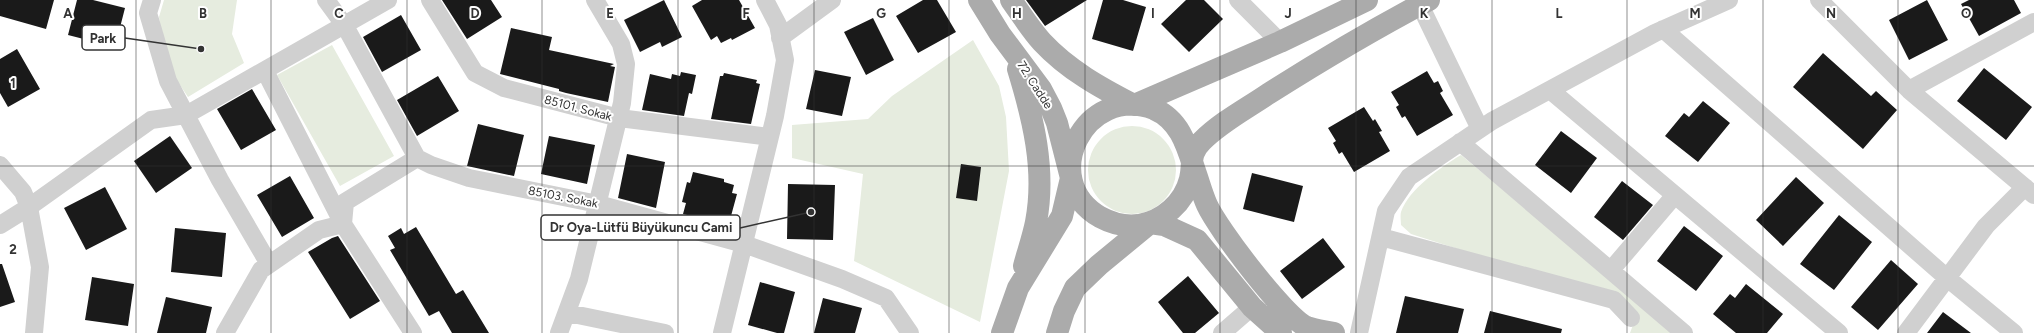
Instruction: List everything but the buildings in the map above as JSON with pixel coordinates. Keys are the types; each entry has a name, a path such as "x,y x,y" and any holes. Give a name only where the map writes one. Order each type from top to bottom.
{"main road":[{"name":"72. Cadde","path":"979,0 1041,90 1057,123 1071,178"},
{"path":"1011,0 1042,42 1069,67 1104,89 1134,105 1155,110 1172,121 1185,138 1207,206 1247,264 1292,316 1307,327 1334,333"},
{"path":"1018,288 1062,216 1071,178 1072,153 1075,141 1084,126 1104,111 1116,107 1134,105 1280,42 1367,0"},
{"path":"1057,333 1064,310 1075,288 1099,265 1150,223 1168,213 1182,197 1190,178 1191,157 1201,142 1231,119 1293,78 1425,2"},
{"path":"1002,333 1018,288 1036,221 1039,177 1036,134 1012,50"},
{"path":"1071,178 1079,197 1092,212 1110,222 1130,226 1150,223 1164,225 1197,240 1252,307 1281,333"}],"street":[{"path":"152,0 148,14 154,41 168,80 220,180 269,264"},
{"path":"326,0 345,26 417,158 345,202 342,224"},
{"path":"0,225 29,207 151,120 186,115 345,26 388,0"},
{"name":"85101. Sokak","path":"430,0 475,73 504,88 619,118 770,137"},
{"path":"559,333 568,313 579,279 622,103 626,64 621,44 595,0"},
{"path":"728,331 744,244 770,137 785,60 778,25 765,0"},
{"path":"780,38 832,0"},
{"path":"1238,0 1280,42"},
{"path":"1360,333 1386,211 1409,178 1480,129 1550,90 1663,29 1729,0"},
{"path":"1819,0 1909,90 2029,191 1986,226 1946,277 1906,333"},
{"path":"1425,2 1480,129"},
{"path":"1909,90 2034,22"},
{"path":"1663,29 1946,277 2014,333"},
{"path":"265,71 342,224 413,333"},
{"path":"1550,90 1840,333"},
{"path":"1460,142 1684,333"},
{"name":"85103. Sokak","path":"417,158 431,165 468,178 598,204 744,244 842,279 886,298 910,333"},
{"path":"0,165 23,192 29,207 40,266 34,333"},
{"path":"1611,270 1675,195"},
{"path":"225,333 260,270 319,230 342,224"},
{"path":"1381,237 1614,300 1631,318"},
{"path":"1222,333 1252,307"},
{"path":"568,313 665,333"}],"shaded area":[{"path":"164,0 237,0 232,34 244,63 188,97 166,64 159,17"},
{"path":"973,40 999,86 1006,117 1009,171 980,322 854,261 863,174 792,158 792,125 868,119 892,96"},
{"path":"332,45 394,156 340,186 277,75"},
{"path":"1132,126 1149,130 1163,139 1172,153 1176,170 1172,187 1163,201 1149,210 1132,214 1115,210 1101,201 1092,187 1088,170 1092,153 1101,139 1115,130"},
{"path":"1461,155 1676,333 1630,333 1637,314 1499,262 1411,234 1401,225 1401,212 1405,203 1426,179"}],"place":[{"name":"Park","path":"201,49"},
{"name":"Dr Oya-Lütfü Büyükuncu Cami","path":"811,212"}]}
